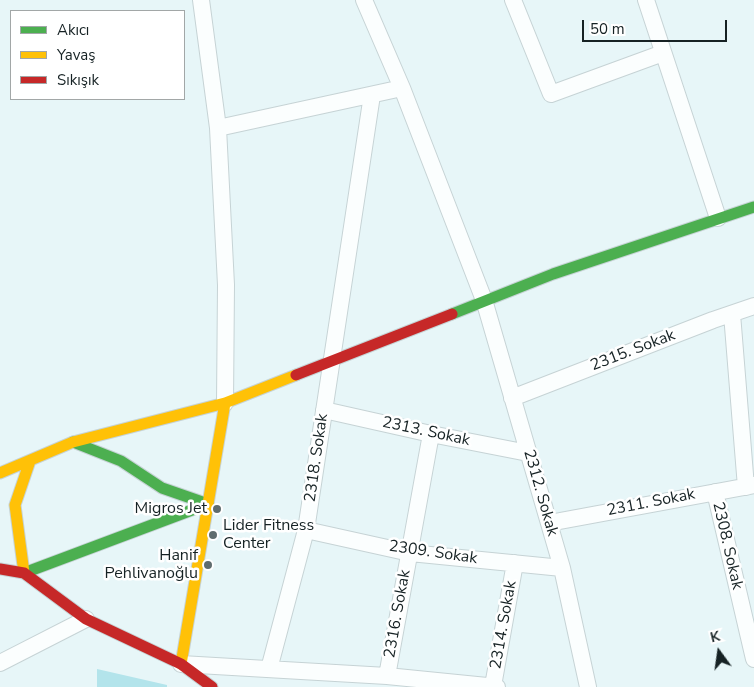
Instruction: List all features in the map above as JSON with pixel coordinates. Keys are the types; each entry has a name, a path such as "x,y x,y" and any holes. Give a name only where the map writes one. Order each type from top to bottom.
{"main road":[{"path":"0,472 73,442 225,403 554,274 754,207"},
{"path":"180,664 225,403"},
{"path":"73,442 121,461 162,488 208,504"},
{"path":"0,485 30,461"},
{"path":"24,573 15,505 30,461"},
{"path":"24,573 208,504"},
{"path":"0,569 24,573 86,619 180,664 210,686"}],"street":[{"path":"201,0 218,128 226,285 225,403"},
{"name":"2312. Sokak","path":"364,0 402,88 484,300 562,568 588,687"},
{"path":"513,0 551,94 663,52"},
{"path":"646,0 718,218"},
{"path":"218,128 402,88"},
{"name":"2318. Sokak","path":"269,669 306,530 372,95"},
{"name":"2315. Sokak","path":"512,398 754,306"},
{"path":"732,314 750,486"},
{"name":"2313. Sokak","path":"324,410 528,453"},
{"name":"2316. Sokak","path":"387,676 431,434"},
{"name":"2311. Sokak","path":"549,522 750,486"},
{"name":"2308. Sokak","path":"715,492 754,659"},
{"name":"2309. Sokak","path":"306,530 410,553 562,568"},
{"name":"2314. Sokak","path":"495,687 515,563"},
{"path":"0,663 86,619"},
{"path":"180,664 387,676 495,687"}],"shaded area":[{"path":"97,669 167,685 167,687 97,687"}],"traffic: fast":[{"path":"452,314 553,274 754,207"},
{"path":"73,442 121,461 162,488 208,504"},
{"path":"24,573 208,504"}],"traffic: slow":[{"path":"0,473 73,442 225,403 296,375"},
{"path":"181,664 225,403"},
{"path":"24,573 15,505 30,461"}],"traffic: jam":[{"path":"296,375 452,314"},
{"path":"0,569 24,573 86,619 181,664 212,687"}],"place":[{"name":"Migros Jet","path":"217,509"},
{"name":"Lider Fitness Center","path":"213,535"},
{"name":"Hanif Pehlivanoğlu","path":"208,565"}]}
